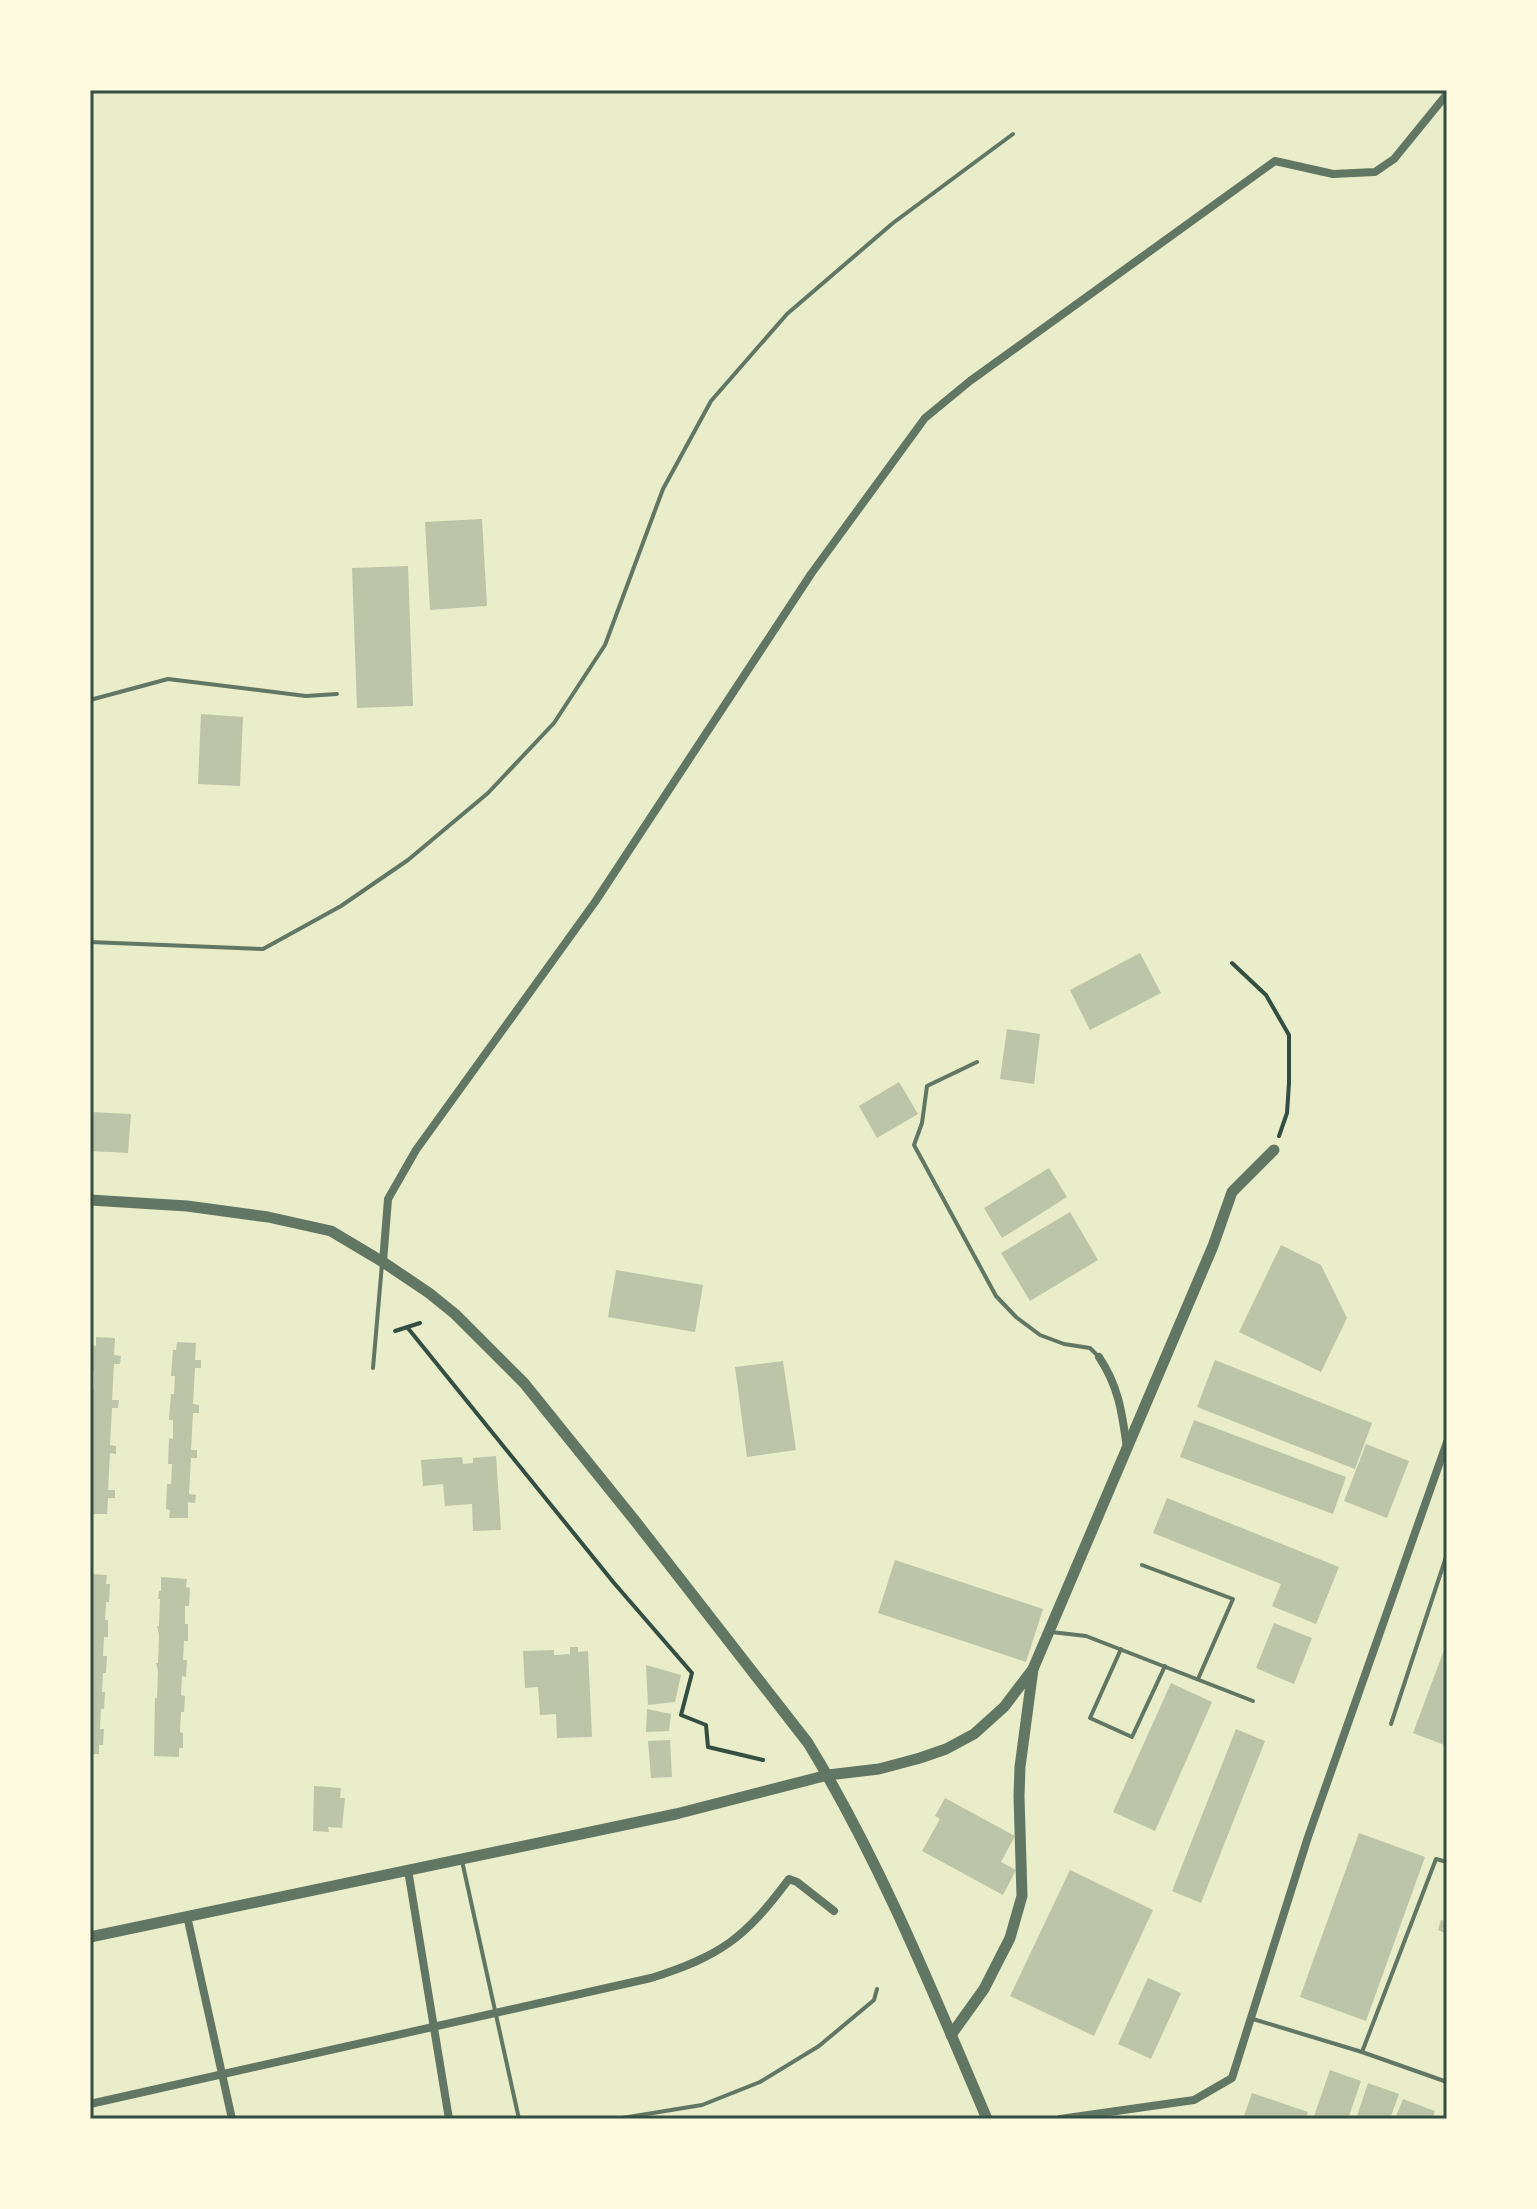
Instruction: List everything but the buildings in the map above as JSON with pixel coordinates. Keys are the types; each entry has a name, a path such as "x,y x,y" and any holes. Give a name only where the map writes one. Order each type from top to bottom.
{"street":[{"path":"383,1262 388,1199 416,1150 595,902 811,574 925,418 970,381 1275,161 1333,174 1375,172 1394,159 1447,94"},
{"path":"90,1937 676,1814 828,1775 879,1769 920,1758 974,1734 1004,1707 1033,1669 1213,1246 1232,1192 1274,1150"},
{"path":"90,1200 187,1206 268,1217 334,1232 383,1262 455,1314 524,1383 808,1743 828,1775 876,1869 987,2119"},
{"path":"1099,1357 1121,1401 1127,1448"},
{"path":"1060,2119 1194,2100 1232,2078 1308,1837 1447,1442"},
{"path":"951,2035 984,1989 1010,1938 1022,1896 1020,1767 1033,1669"},
{"path":"408,1870 449,2119"},
{"path":"90,2104 651,1978 685,1967 723,1949 751,1926 789,1879 834,1911"},
{"path":"187,1916 232,2119"}],"lane":[{"path":"90,942 263,949 341,906 408,860 488,793 554,723 605,645 663,489 711,401 787,314 893,223 1013,134"},
{"path":"90,700 168,679 306,696 337,694"},
{"path":"977,1062 927,1086 922,1123 914,1145 996,1296 1016,1317 1040,1335 1064,1344 1090,1348 1099,1357"},
{"path":"373,1368 383,1262"},
{"path":"1391,1724 1447,1554"},
{"path":"1142,1565 1233,1599 1198,1679"},
{"path":"1049,1632 1086,1636 1253,1701"},
{"path":"1121,1649 1090,1718 1132,1737 1165,1666"},
{"path":"461,1859 519,2119"},
{"path":"1362,2052 1436,1859 1447,1862"},
{"path":"616,2119 702,2105 760,2082 819,2046 874,2000 877,1989"},
{"path":"1250,2018 1447,2082"}],"path":[{"path":"1232,963 1266,995 1289,1035 1287,1113 1274,1150"},
{"path":"395,1331 420,1323"},
{"path":"407,1327 614,1583 692,1673 681,1715 706,1725 708,1747 763,1760"}]}
